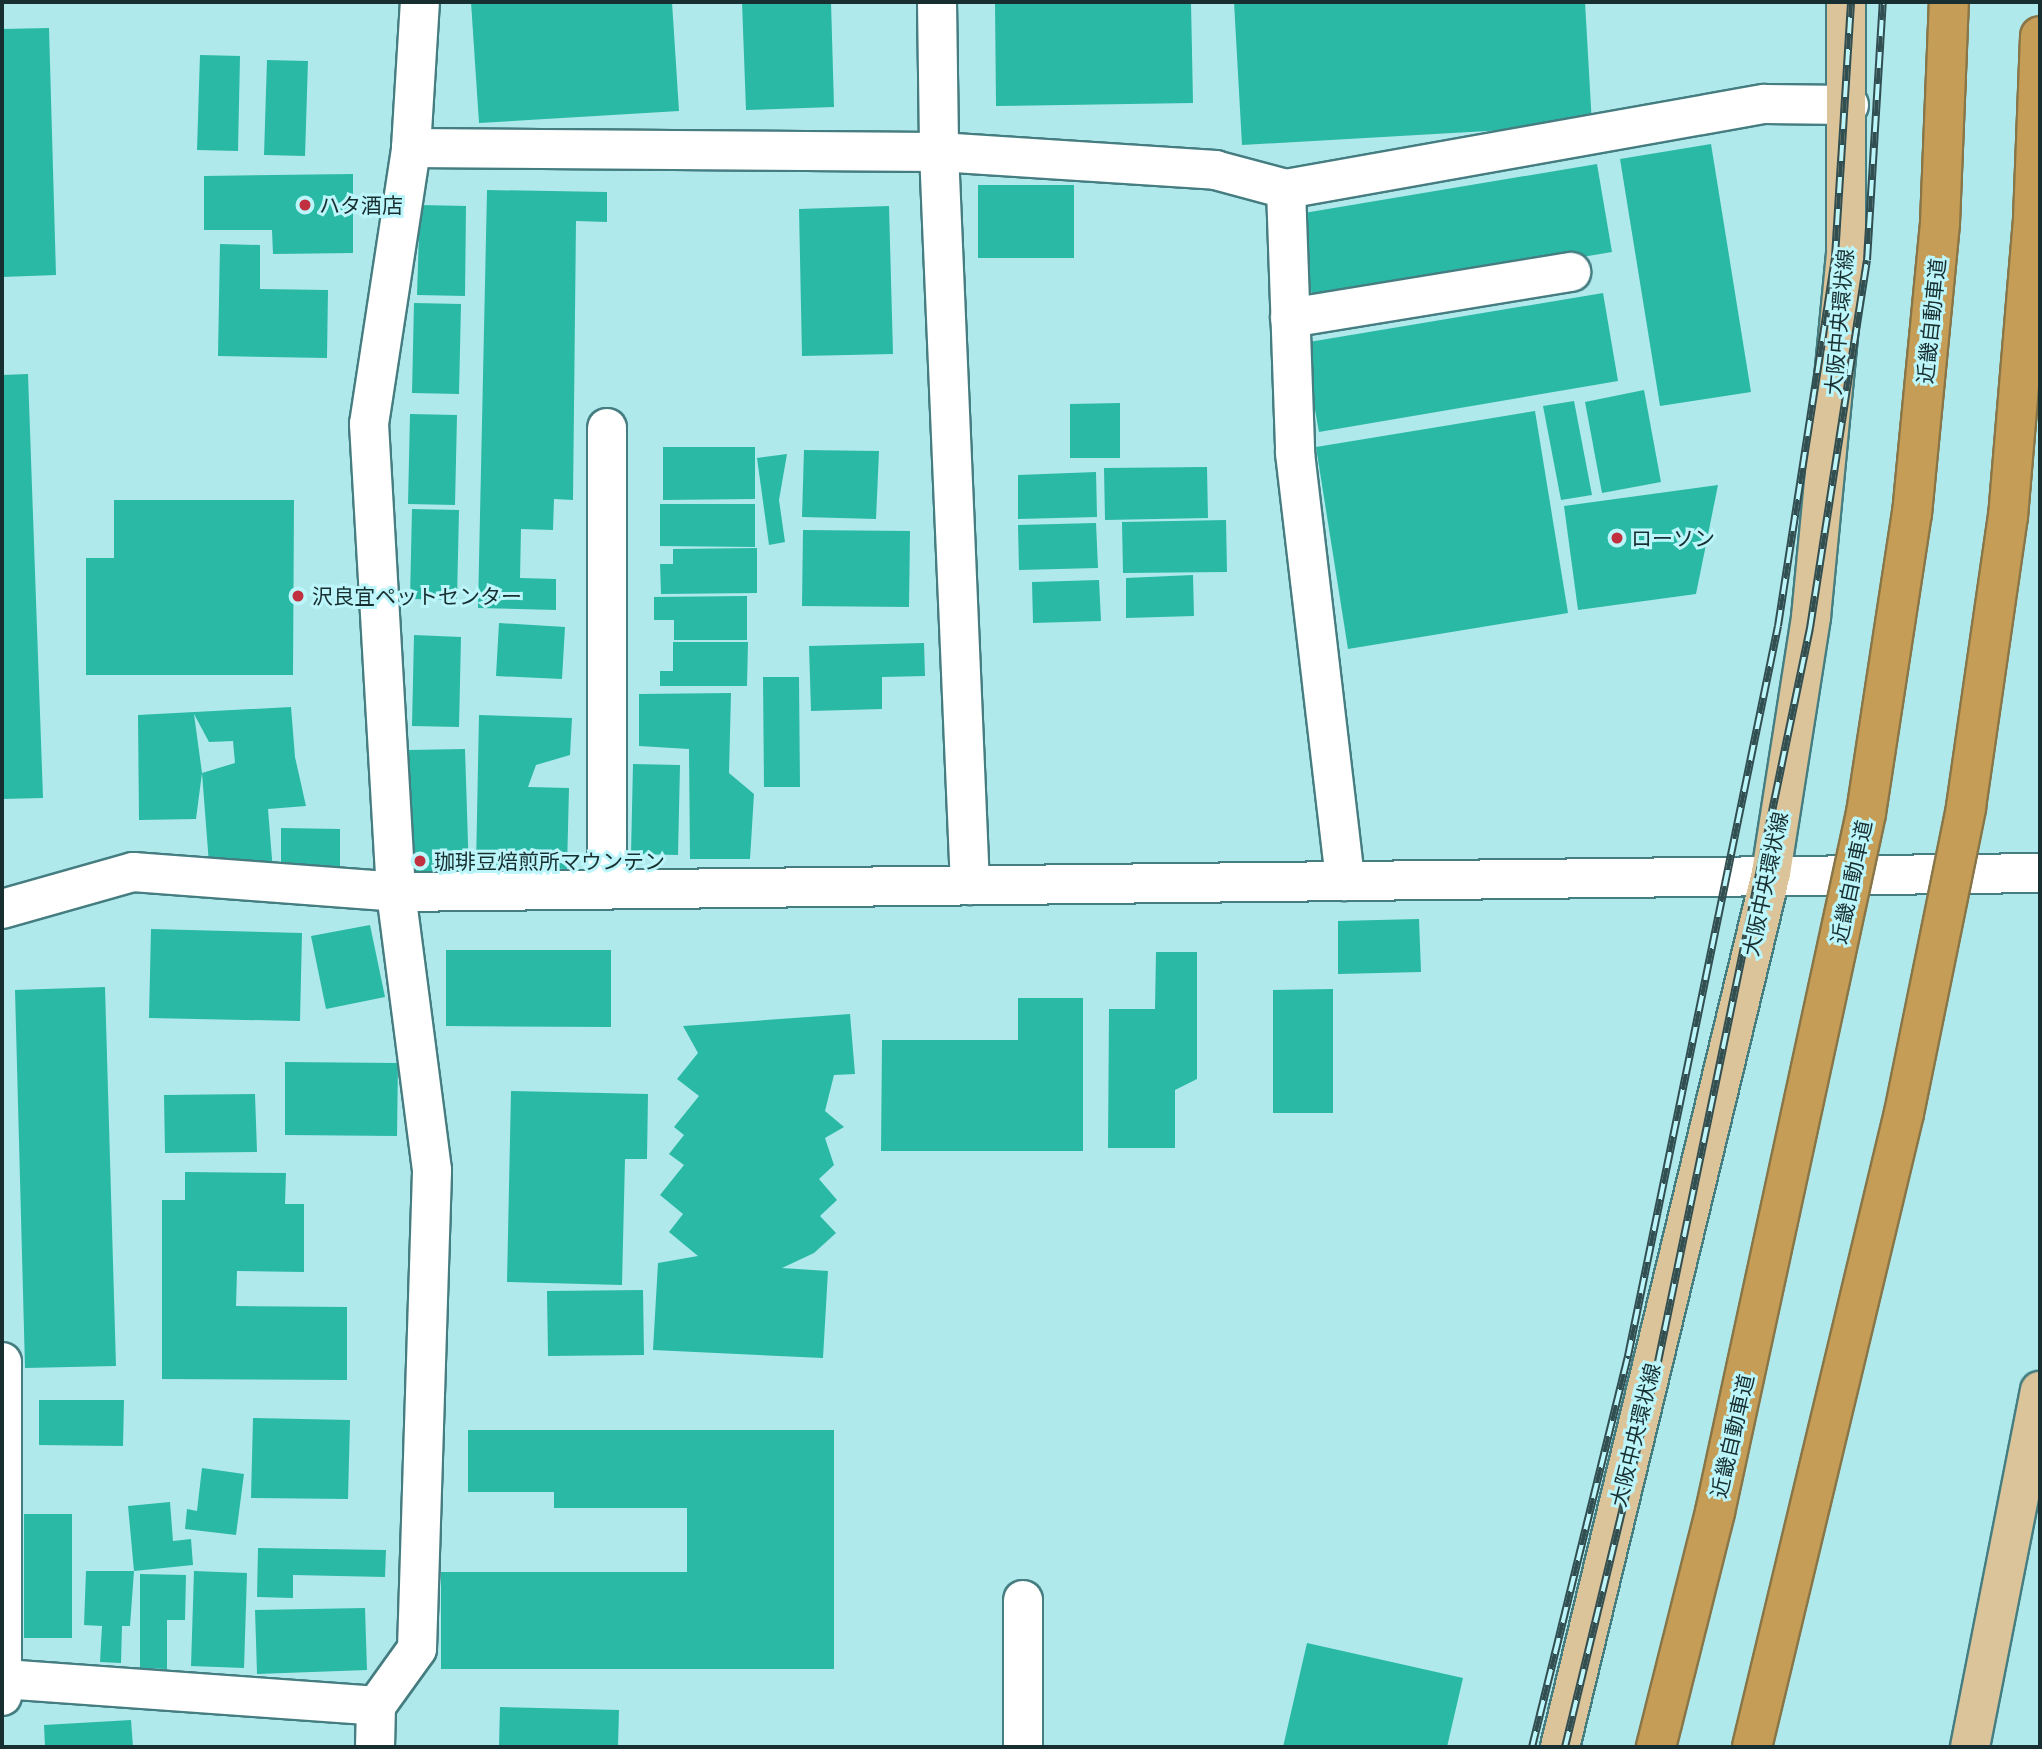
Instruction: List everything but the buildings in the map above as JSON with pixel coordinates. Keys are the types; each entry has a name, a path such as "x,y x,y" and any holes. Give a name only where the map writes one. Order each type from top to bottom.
{"highway":[{"name":"近畿自動車道","path":"1656,1747 1724,1472 1866,813 1912,514 1940,223 1949,2"},
{"path":"1752,1747 1901,1127 1966,807 2008,517 2034,219 2040,36"}],"main road":[{"name":"大阪中央環状線","path":"1560,1747 1771,873 1812,604 1846,255 1849,105 1846,2"},
{"path":"1970,1747 2040,1391"}],"street":[{"path":"375,1747 376,1706 416,1649 432,1170 396,892 369,424 411,148 420,2"},
{"path":"937,2 939,152 970,885"},
{"path":"411,148 939,152 1215,170 1286,189 1765,104 1849,105"},
{"path":"1286,189 1295,453 1345,881"},
{"path":"1290,318 1571,272"},
{"path":"607,428 607,889"},
{"path":"2,909 133,872 396,892 1345,881 1771,873 2040,873"},
{"path":"2,1362 2,1688 376,1706"},
{"path":"1023,1600 1024,1747"}],"railway":[{"path":"1532,1747 1628,1356 1778,626 1835,257 1851,2"},
{"path":"1565,1747 1658,1362 1810,628 1867,260 1883,2"}],"place":[{"name":"ハタ酒店","path":"305,205"},
{"name":"ローソン","path":"1617,538"},
{"name":"沢良宜ペットセンター","path":"298,596"},
{"name":"珈琲豆焙煎所マウンテン","path":"420,861"}]}
